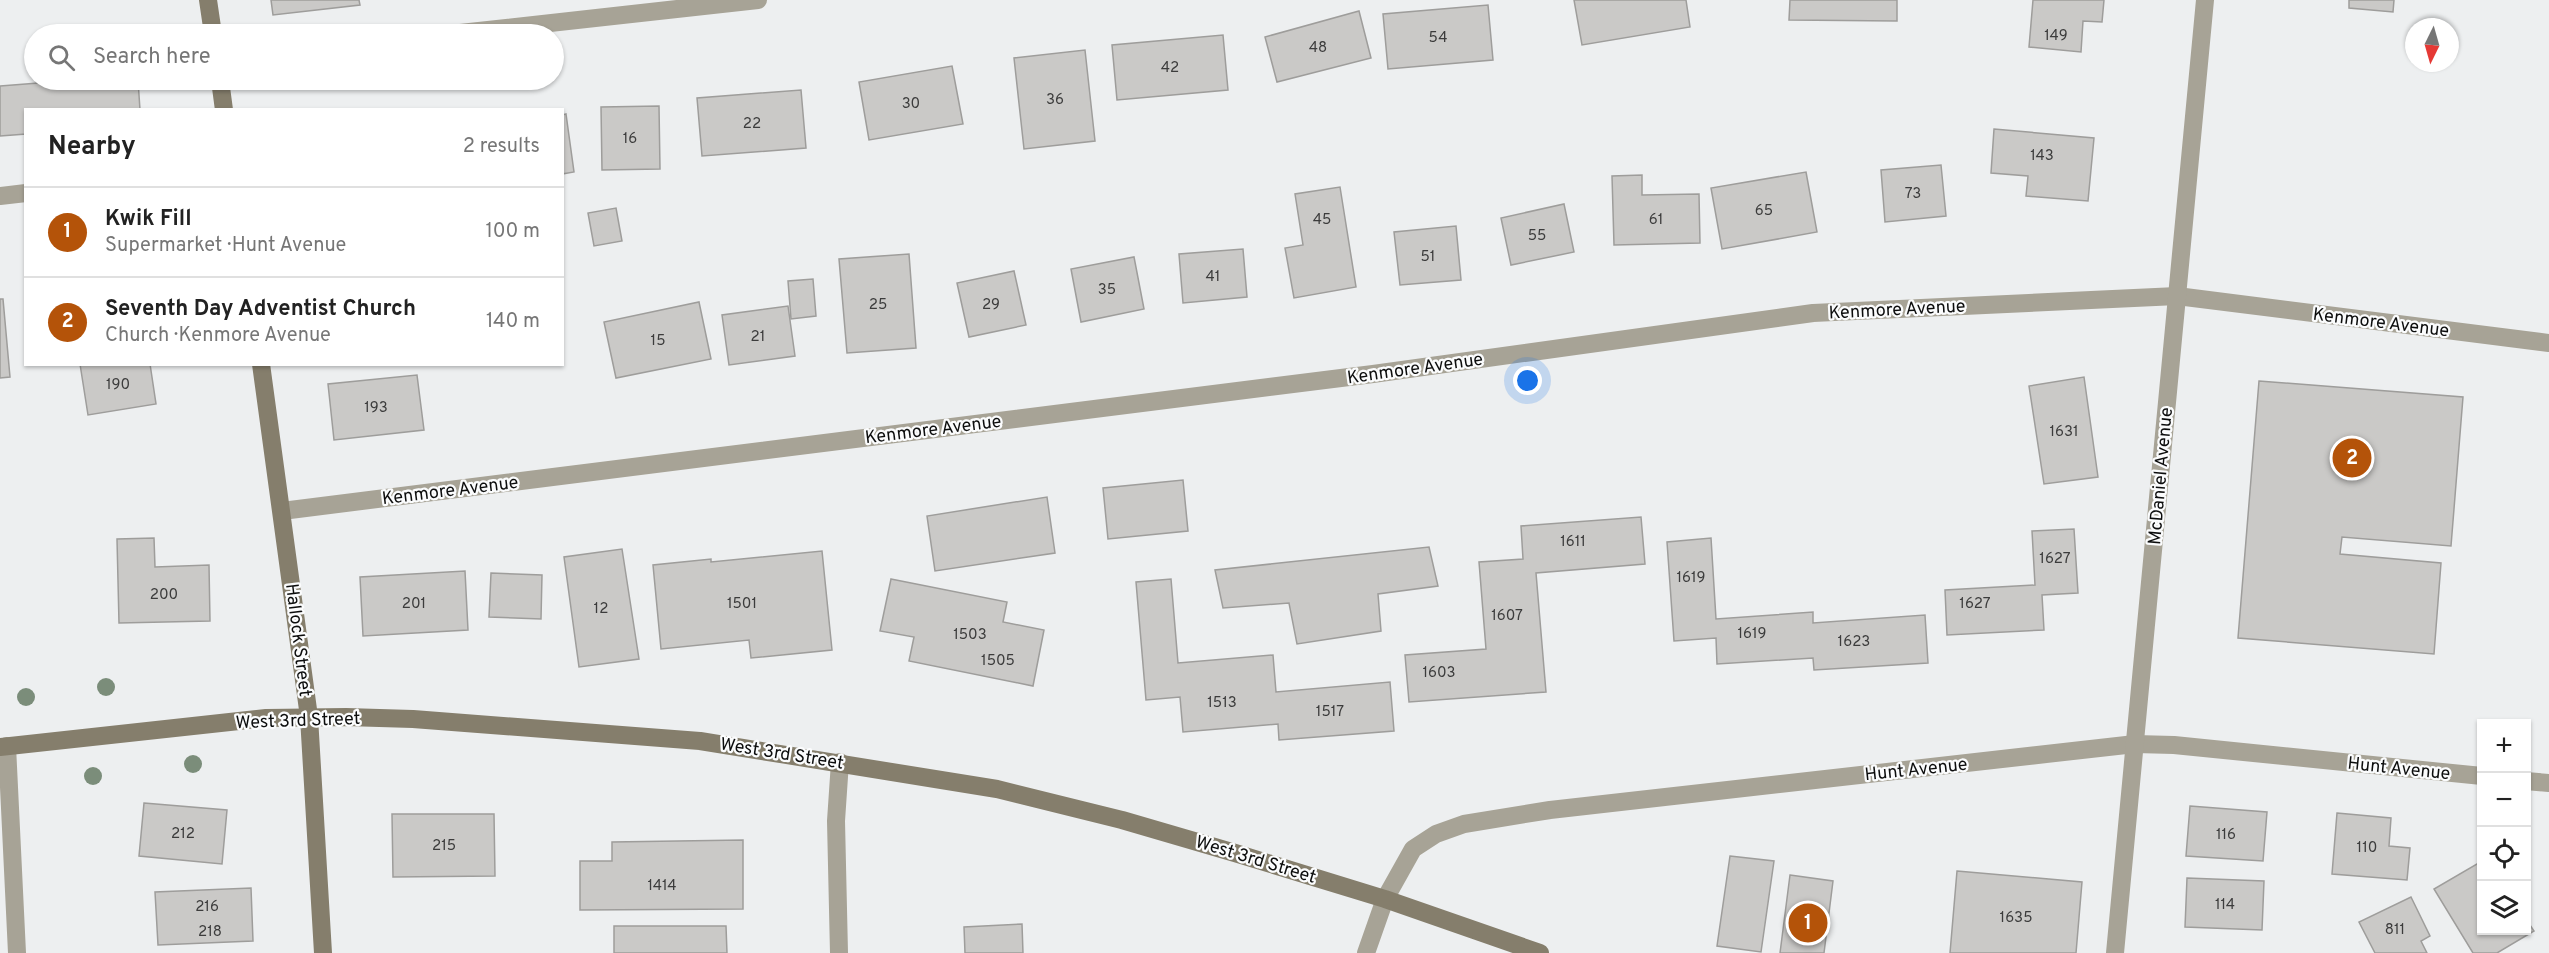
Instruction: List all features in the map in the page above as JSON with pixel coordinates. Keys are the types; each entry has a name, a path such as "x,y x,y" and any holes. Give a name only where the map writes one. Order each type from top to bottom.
{"street":[{"path":"208,0 212,24"},
{"path":"541,24 758,0"},
{"name":"McDaniel Avenue","path":"2115,953 2205,0"},
{"path":"221,90 224,108"},
{"path":"0,196 24,193"},
{"name":"Kenmore Avenue","path":"282,511 1373,374 1812,313 2177,296 2549,342"},
{"name":"Hallock Street","path":"261,366 309,717 323,953"},
{"name":"West 3rd Street","path":"3,746 266,718 309,717 413,719 700,741 997,789 1122,820 1385,899 1540,953"},
{"name":"Hunt Avenue","path":"1366,953 1385,899 1413,849 1436,834 1464,824 1550,810 2134,744 2174,745 2477,776"},
{"path":"3,746 17,953"},
{"path":"839,953 836,821 840,762"},
{"path":"2531,781 2549,783"}],"building":[{"path":"271,0 359,0 360,5 273,15"},
{"path":"1574,0 1686,0 1690,27 1582,45"},
{"path":"1790,0 1897,0 1897,21 1789,20"},
{"path":"2033,0 2104,0 2102,22 2083,21 2081,52 2029,47"},
{"path":"2349,0 2394,0 2393,12 2349,8"},
{"path":"1488,5 1493,60 1388,69 1383,14"},
{"path":"1359,11 1371,58 1277,82 1265,37"},
{"path":"1223,35 1228,90 1117,100 1112,45"},
{"path":"1085,50 1095,141 1024,149 1014,58"},
{"path":"952,66 963,124 869,140 859,82"},
{"path":"24,84 24,90 139,90 140,108 24,108 24,134 0,136 0,86"},
{"path":"801,90 806,148 702,156 697,98"},
{"path":"659,106 660,169 602,170 601,107"},
{"path":"564,114 566,114 574,172 564,174"},
{"path":"1994,129 2094,138 2088,201 2026,196 2028,176 1991,173"},
{"path":"1941,165 1946,216 1885,222 1881,170"},
{"path":"1806,172 1817,232 1722,249 1711,188"},
{"path":"1642,175 1642,195 1699,194 1700,243 1614,245 1612,176"},
{"path":"1340,187 1356,287 1294,298 1285,248 1303,245 1295,194"},
{"path":"1564,204 1574,252 1511,265 1501,218"},
{"path":"616,208 622,241 594,246 588,213"},
{"path":"1456,226 1461,280 1400,285 1394,232"},
{"path":"1243,249 1247,297 1183,303 1179,254"},
{"path":"909,254 916,348 847,353 839,259"},
{"path":"1134,257 1144,309 1081,322 1071,269"},
{"path":"1014,271 1026,325 969,337 957,283"},
{"path":"813,279 816,316 791,319 788,281"},
{"path":"0,299 3,299 10,377 0,378"},
{"path":"699,302 711,359 616,378 604,322"},
{"path":"788,306 795,356 729,365 722,315"},
{"path":"80,366 150,366 156,404 88,415"},
{"path":"417,375 424,430 334,440 328,384"},
{"path":"2084,377 2098,477 2044,484 2029,386"},
{"path":"2259,381 2463,397 2451,546 2342,537 2340,554 2441,563 2434,654 2238,638"},
{"path":"1183,480 1188,531 1108,539 1103,488"},
{"path":"1047,497 1055,553 935,571 927,516"},
{"path":"1641,517 1645,564 1536,573 1546,692 1409,702 1405,655 1486,649 1479,562 1523,559 1521,526"},
{"path":"2074,529 2078,593 2042,595 2044,630 1947,635 1945,590 2035,585 2032,531"},
{"path":"154,538 155,567 209,565 210,621 119,623 117,539"},
{"path":"1711,538 1716,619 1813,612 1813,623 1925,615 1928,663 1814,670 1813,658 1717,664 1716,638 1674,641 1667,542"},
{"path":"1429,547 1438,586 1378,594 1381,631 1297,644 1289,603 1223,608 1215,570"},
{"path":"622,549 639,659 579,667 564,557"},
{"path":"822,551 832,650 751,658 749,640 661,649 653,565"},
{"path":"465,571 468,630 363,636 360,577"},
{"path":"491,573 542,575 541,619 489,617"},
{"path":"891,579 1007,602 1003,622 1044,630 1033,686 909,661 914,637 880,631"},
{"path":"1171,579 1178,663 1273,655 1276,692 1390,682 1394,731 1279,740 1278,724 1183,732 1180,697 1146,700 1136,582"},
{"path":"144,803 227,810 222,864 139,856"},
{"path":"2190,806 2267,812 2263,861 2186,856"},
{"path":"2337,813 2391,818 2389,846 2410,848 2407,880 2332,874"},
{"path":"392,814 494,814 495,876 393,877"},
{"path":"743,840 743,909 580,910 580,861 612,861 612,842"},
{"path":"1730,856 1774,861 1761,952 1717,946"},
{"path":"2477,864 2477,935 2527,935 2497,953 2473,953 2434,889"},
{"path":"1957,871 2082,882 2076,953 1950,953"},
{"path":"1790,875 1833,881 1824,953 1780,953"},
{"path":"2187,878 2264,881 2262,930 2185,927"},
{"path":"251,888 253,941 158,945 155,892"},
{"path":"2411,897 2430,936 2421,941 2427,953 2375,953 2359,922"},
{"path":"1022,924 1023,953 965,953 964,927"},
{"path":"614,926 726,926 727,953 614,953"}],"place":[{"name":"Seventh Day Adventist Church","path":"2352,458"},
{"name":"Kwik Fill","path":"1808,923"}]}
